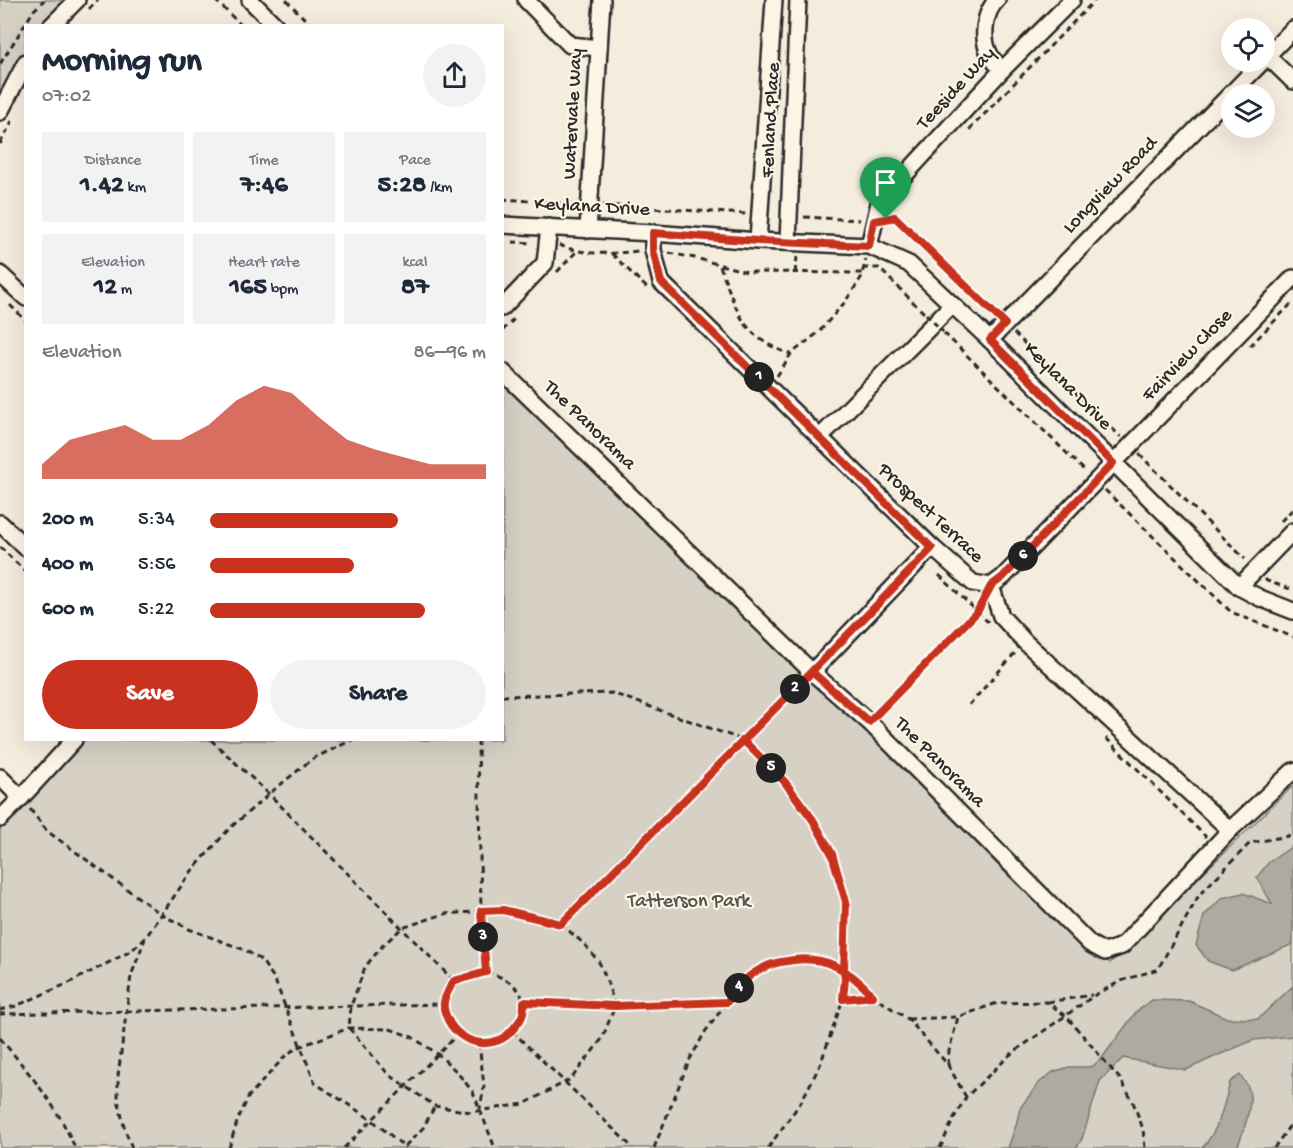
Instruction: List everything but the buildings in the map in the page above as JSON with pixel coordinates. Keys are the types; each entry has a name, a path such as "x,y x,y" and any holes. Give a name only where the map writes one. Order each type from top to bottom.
{"street":[{"path":"53,24 76,0"},
{"path":"250,0 274,24"},
{"path":"526,0 570,45 599,48"},
{"name":"Watervale Way","path":"588,230 602,0"},
{"name":"Fenland Place","path":"758,241 774,0"},
{"name":"Fenland Place","path":"788,242 798,0"},
{"path":"997,0 992,5 985,24 986,45 990,56 1002,70"},
{"name":"Teeside Way","path":"869,246 879,203 1002,70 1072,0"},
{"name":"Longview Road","path":"1275,47 1293,29"},
{"path":"0,112 24,66"},
{"path":"1275,67 1293,81"},
{"name":"Longview Road","path":"990,340 1250,72"},
{"name":"Keylana Drive","path":"504,225 869,246 909,264 990,340 1239,587 1293,611"},
{"path":"504,306 545,263 549,227"},
{"name":"Prospect Terrace","path":"653,233 653,250 661,282 932,548 973,583 991,586 1001,616 1025,642 1230,830"},
{"path":"0,274 24,296"},
{"name":"Fairview Close","path":"991,586 1003,577 1293,278"},
{"path":"820,437 952,305"},
{"name":"The Panorama","path":"504,373 812,672 869,722 1090,944 1105,952 1122,946 1230,830 1293,771"},
{"path":"0,523 24,546"},
{"path":"1239,587 1293,531"},
{"path":"812,672 932,548"},
{"path":"0,819 73,741"},
{"path":"0,777 21,798"}],"path":[{"path":"25,24 34,9 44,0"},
{"path":"215,0 240,24"},
{"path":"286,0 310,24"},
{"path":"962,137 1095,0"},
{"path":"0,64 24,25"},
{"path":"504,200 759,214"},
{"path":"888,212 886,219 895,217 1267,581 1293,591"},
{"path":"789,216 874,221"},
{"path":"504,241 557,244 576,252 603,254 653,250 747,272 879,268 1231,612 1293,637"},
{"path":"769,387 791,354 819,332 845,302 861,278 869,246"},
{"path":"720,266 741,320 764,342 777,350 791,354"},
{"path":"9,304 24,319"},
{"path":"0,547 24,570"},
{"path":"869,722 977,612 991,586"},
{"path":"969,705 1025,642"},
{"path":"561,924 812,672"},
{"path":"504,696 612,693 743,740 784,781 813,820 832,854 846,902 843,999 820,1065 806,1093 768,1148"},
{"path":"212,741 269,794 454,981"},
{"path":"132,1148 118,1100 118,1076 131,976 146,937 191,872 229,829 312,759 350,741"},
{"path":"478,741 481,911 486,972"},
{"path":"21,798 47,831 161,914 189,929 245,950 261,960 274,978 315,1083 372,1120 406,1147 423,1128 435,1106"},
{"path":"940,1148 966,1097 1011,1054 1095,995 1121,981 1158,969 1199,895 1250,843 1288,836 1293,832"},
{"path":"503,910 561,924 583,943 599,962 615,1006 602,1039 571,1079 524,1104 471,1112 435,1106 388,1074 349,1028 351,1006 364,967 402,928 444,914 503,910"},
{"path":"0,1012 69,983 131,951 146,937"},
{"path":"654,1148 689,1061 705,1032 745,980 770,963 803,958 828,962 860,981 873,996 908,1019 948,1065 966,1097"},
{"path":"486,972 507,980 517,988 524,1002 522,1017 512,1031 503,1038 480,1043 469,1041 458,1034 445,1014 444,1004 447,992 454,981 486,972"},
{"path":"908,1019 958,1017 997,1003 1047,1002 1095,995"},
{"path":"843,999 873,996"},
{"path":"524,1002 615,1006 727,1002"},
{"path":"1047,1002 1066,1016 1120,1079 1133,1102 1143,1129 1145,1148"},
{"path":"0,1012 444,1004"},
{"path":"948,1065 949,1051 958,1017"},
{"path":"229,1148 238,1119 249,1096 287,1054 301,1046 349,1028 390,1029 412,1037 438,1054 473,1092 495,1148"},
{"path":"512,1031 633,1148"},
{"path":"344,1148 458,1034"},
{"path":"0,1038 55,1110 67,1128 75,1148"},
{"path":"480,1043 484,1086 480,1111"},
{"path":"1274,1148 1293,1121"}],"green space":[{"path":"0,0 68,0 45,24 24,24 24,54 0,99"},
{"name":"Tatterson Park","path":"504,380 1110,963 1293,786 1293,1148 0,1148 0,824 83,741 504,741"}],"shaded area":[{"path":"1293,846 1293,944 1232,970 1208,961 1196,945 1204,916 1222,898 1243,893 1272,904 1257,877 1269,862"},
{"path":"1293,986 1293,1036 1254,1040 1186,1070 1123,1058 1100,1081 1082,1139 1076,1148 1008,1148 1020,1108 1039,1083 1053,1072 1069,1067 1093,1066 1102,1058 1136,1012 1152,1000 1189,1001 1227,1018 1258,1019"},
{"path":"1240,1075 1250,1093 1250,1101 1237,1148 1202,1148 1217,1125 1230,1082"}],"route":[{"path":"886,219 874,221 869,246 653,233 653,250 661,282 932,548 561,924 503,910 481,911 486,972 454,981 447,992 444,1004 445,1014 451,1025 458,1034 469,1041 492,1042 503,1038 512,1031 522,1017 524,1002 615,1006 727,1002 745,980 770,963 803,958 828,962 844,971 860,981 873,996 843,999 845,979 844,971 846,902 832,854 813,820 784,781 743,740 812,672 869,722 977,612 991,586 1003,577 1113,463 990,340 1005,324 895,217 886,219"}]}
